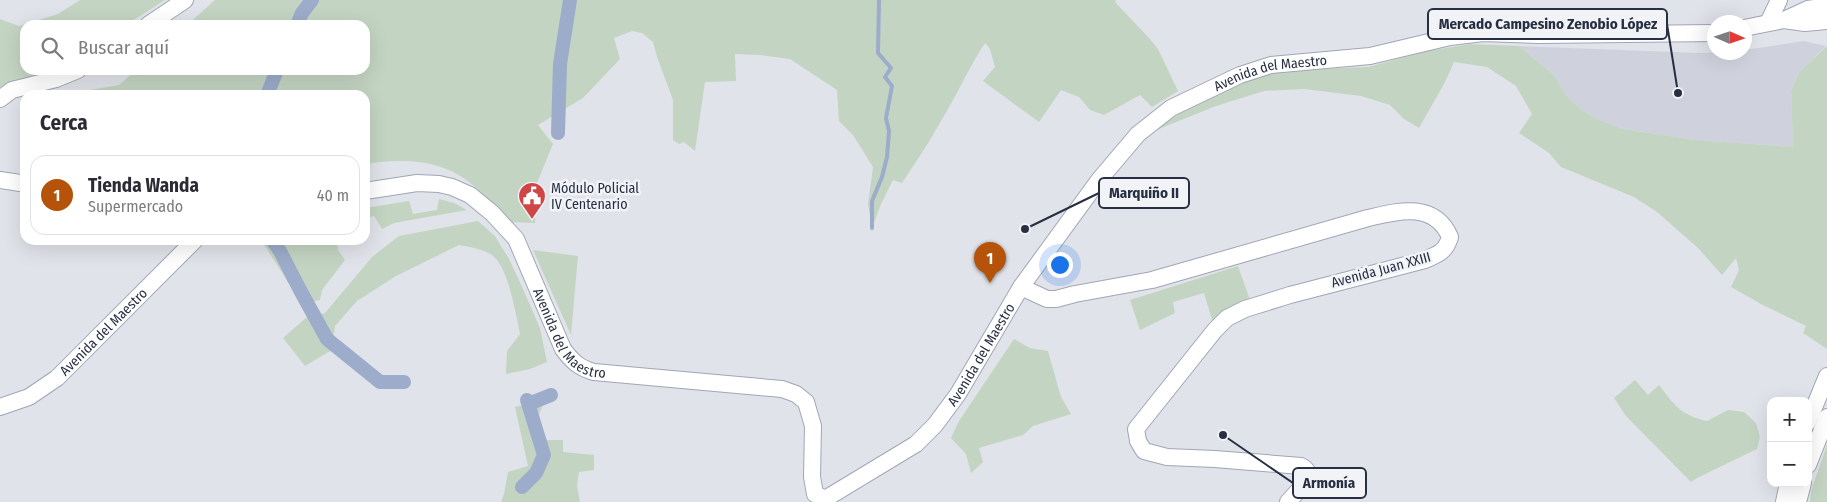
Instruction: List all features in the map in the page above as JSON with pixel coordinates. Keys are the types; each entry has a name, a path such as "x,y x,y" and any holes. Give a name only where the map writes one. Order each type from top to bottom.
{"main road":[{"path":"155,20 185,0"},
{"path":"1776,22 1779,0"},
{"path":"1752,26 1776,22 1808,9 1827,6"},
{"path":"1776,22 1805,23 1827,21"},
{"name":"Avenida del Maestro","path":"370,190 417,183 439,184 452,187 470,195 492,213 516,239 563,349 582,368 594,372 782,389 796,394 806,402 813,426 812,477 815,494 825,499 916,444 935,425 962,387 1021,287 1099,180 1138,134 1171,108 1240,75 1271,65 1370,56 1450,37 1483,33 1707,33"},
{"path":"0,98 12,90 66,75"},
{"path":"0,180 20,183"},
{"name":"Avenida Juan XXIII","path":"1021,287 1047,299 1056,299 1152,280 1368,218 1402,211 1422,212 1445,225 1450,237 1447,247 1441,254 1245,309 1227,318 1215,330 1136,428 1138,441 1144,451 1167,457 1215,459 1306,468 1309,479 1288,502"},
{"name":"Avenida del Maestro","path":"0,407 29,397 57,378 189,245"},
{"path":"1812,412 1827,376"},
{"path":"1812,455 1827,417"},
{"path":"1784,502 1787,487"},
{"path":"1798,502 1802,487"}],"shaded area":[{"path":"1804,41 1826,46 1800,71 1791,90 1793,147 1696,140 1623,129 1595,118 1581,109 1566,95 1554,75 1519,46 1707,53 1707,60 1752,60 1752,49"}],"green space":[{"path":"80,0 165,0 134,20 38,20 58,14"},
{"path":"215,0 1116,0 1115,2 1158,49 1178,91 1152,107 1140,95 1104,115 1090,110 1079,97 1061,90 1039,122 983,81 995,67 990,49 985,43 932,137 902,183 893,180 872,228 868,204 873,167 853,135 839,121 837,90 790,59 735,54 736,81 705,82 695,151 684,142 679,144 673,140 673,100 653,42 642,33 632,31 614,38 620,59 583,98 538,125 553,144 536,185 535,223 507,222 475,187 450,171 437,166 409,161 370,163 370,90 90,90 119,85 130,75 370,75 370,20 193,20"},
{"path":"0,19 19,26 20,75 36,75 0,87"},
{"path":"1470,44 1519,46 1554,75 1566,95 1581,109 1595,118 1623,129 1696,140 1793,147 1791,90 1800,71 1827,46 1827,349 1803,333 1806,326 1731,287 1739,270 1736,258 1722,275 1698,248 1657,212 1634,197 1561,167 1549,153 1519,133 1532,114 1516,86 1487,67 1454,62 1419,128 1404,119 1390,105 1361,96 1304,89 1264,91 1216,106 1154,131 1180,113 1223,89 1265,76 1290,70 1368,67 1427,51"},
{"path":"439,199 454,203 467,210 394,223 382,229 374,216 370,217 370,207 409,201 413,214 437,210"},
{"path":"478,221 495,236 509,259 540,328 547,362 530,369 506,374 507,351 520,334 514,304 503,269 498,261 489,253 459,245 396,276 357,301 335,326 332,350 305,366 283,338 307,317 325,313 372,257 399,236"},
{"path":"264,245 338,245 338,250 345,260 322,290 320,300 302,304"},
{"path":"533,250 578,256 571,335"},
{"path":"1238,266 1250,300 1213,323 1204,293 1173,302 1175,313 1140,330 1130,300"},
{"path":"1014,339 1030,348 1048,351 1061,397 1071,414 1033,426 1023,435 979,448 983,462 971,473 966,454 951,438 959,421"},
{"path":"1635,380 1648,395 1659,385 1679,409 1698,419 1707,421 1728,410 1744,412 1756,423 1760,437 1757,449 1691,482 1626,416 1614,398"},
{"path":"551,395 542,407 536,422 546,440 563,440 563,452 594,455 594,470 579,472 577,485 580,502 501,502 508,472 528,466 515,407"},
{"path":"1827,445 1827,502 1810,502 1811,491"}],"waterway":[{"path":"299,20 312,0"},
{"path":"558,133 560,64 570,0"},
{"path":"872,228 872,201 882,177 887,157 889,131 886,118 892,86 885,77 891,68 878,53 879,0"},
{"path":"269,90 275,75"},
{"path":"276,245 327,339 380,382 404,382"},
{"path":"522,487 536,473 544,455 527,400 531,403 551,395"}],"place":[{"name":"Mercado Campesino Zenobio López","path":"1678,93"},
{"name":"Módulo Policial IV Centenario","path":"532,220"},
{"name":"Marquiño II","path":"1025,229"},
{"name":"Tienda Wanda","path":"990,283"},
{"name":"Armonía","path":"1223,435"}]}
